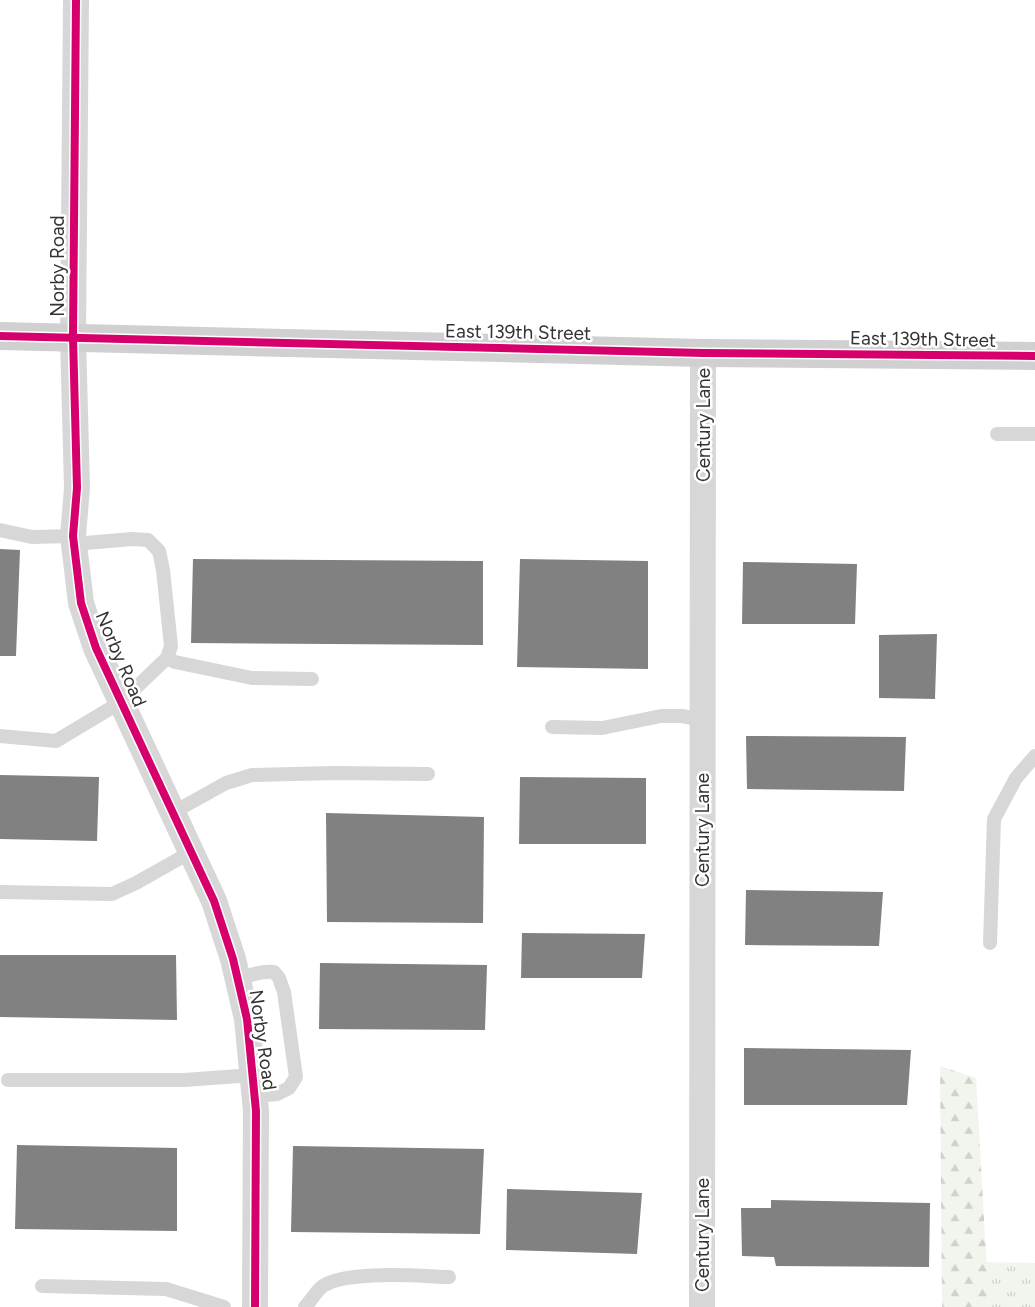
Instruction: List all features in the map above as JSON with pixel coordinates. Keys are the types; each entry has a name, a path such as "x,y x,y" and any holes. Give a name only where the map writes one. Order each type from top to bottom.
{"street":[{"name":"Norby Road","path":"76,0 73,337 77,488 73,540 80,603 96,648 214,901 234,959 247,1019 256,1111 255,1307"},
{"name":"East 139th Street","path":"0,336 704,353 1035,356"},
{"name":"Century Lane","path":"702,1307 704,353"}],"lane":[{"path":"998,434 1035,434"},
{"path":"0,530 32,537 73,540 148,540 159,551 163,570 171,646 167,658 121,702 56,741 0,736"},
{"path":"167,658 175,662 252,678 312,679"},
{"path":"552,727 602,728 661,716 682,716 703,720"},
{"path":"990,943 994,819 1016,778 1035,756"},
{"path":"172,813 226,783 252,775 334,773 428,774"},
{"path":"0,892 112,894 136,883 191,852"},
{"path":"8,1080 184,1080 254,1086 278,1094 289,1088 296,1077 284,992 279,978 274,972 248,975 238,981"},
{"path":"305,1307 322,1287 340,1278 393,1275 449,1277"},
{"path":"42,1286 166,1289 224,1307"}],"green space":[{"path":"940,1066 976,1078 989,1307 942,1307"},
{"path":"986,1262 1035,1263 1035,1307 989,1307"}],"building":[{"path":"0,549 20,550 16,656 0,656"},
{"path":"193,559 483,561 483,645 191,643"},
{"path":"520,559 648,561 648,669 517,667"},
{"path":"743,562 857,564 855,624 742,624"},
{"path":"937,634 935,699 879,698 879,635"},
{"path":"746,736 906,737 904,791 747,789"},
{"path":"0,775 99,777 97,841 0,839"},
{"path":"520,777 646,778 646,844 519,844"},
{"path":"326,813 484,817 483,923 327,922"},
{"path":"746,890 883,892 879,946 745,945"},
{"path":"522,933 645,934 642,978 521,978"},
{"path":"0,955 176,955 177,1020 0,1017"},
{"path":"320,963 487,965 485,1030 319,1029"},
{"path":"744,1048 911,1050 907,1105 744,1105"},
{"path":"17,1145 177,1148 177,1231 15,1229"},
{"path":"293,1146 484,1149 480,1234 291,1232"},
{"path":"507,1189 642,1193 637,1254 506,1250"},
{"path":"771,1200 930,1203 929,1267 776,1266 774,1257 742,1256 741,1208 771,1208"}],"cycle path":[{"path":"76,0 73,337 77,488 73,536 81,603 96,648 214,901 233,959 247,1019 256,1111 255,1307"},
{"path":"0,336 703,353 1035,356"}]}
